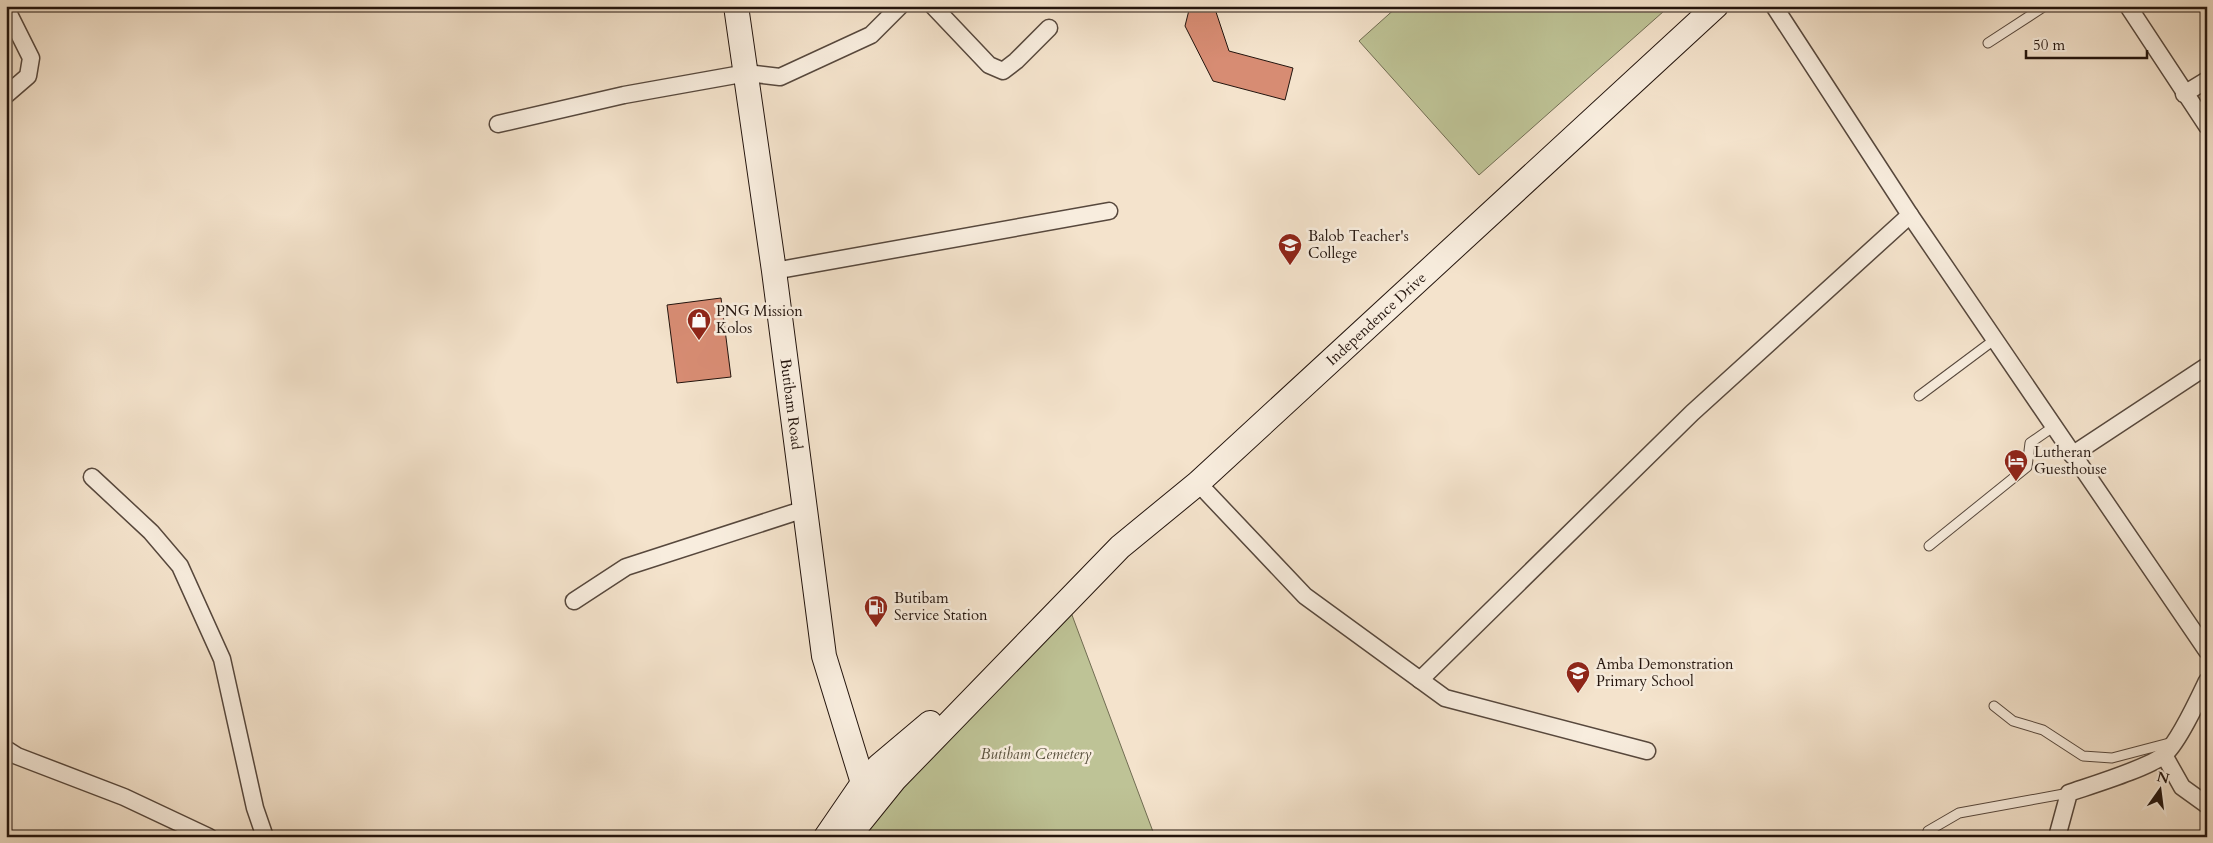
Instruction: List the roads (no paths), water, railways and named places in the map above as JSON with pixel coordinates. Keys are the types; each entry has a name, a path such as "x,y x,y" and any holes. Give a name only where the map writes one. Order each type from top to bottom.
{"main road":[{"name":"Butibam Road","path":"736,6 774,271 824,656 869,793"},
{"name":"Independence Drive","path":"886,773 1038,631 1120,547 1198,483 1716,6"},
{"name":"Butibam Road","path":"824,656 848,717 864,746 886,773"},
{"path":"824,656 848,766 847,791 836,834"},
{"path":"836,834 886,773"}],"street":[{"path":"498,124 624,95 747,73 780,77 872,35 900,6"},
{"path":"933,6 989,65 1003,71 1049,28"},
{"path":"1774,6 1910,215 2207,651"},
{"path":"2128,6 2184,94 2207,126"},
{"path":"6,8 30,58 28,76 6,96"},
{"path":"2184,94 2207,80"},
{"path":"774,271 1109,210"},
{"path":"1420,680 1692,414 1910,215"},
{"path":"2072,455 2207,366"},
{"path":"92,477 151,532 180,566 222,659 256,808 266,837"},
{"path":"1198,483 1305,596 1444,698 1646,750"},
{"path":"574,601 626,567 805,509"},
{"path":"2057,837 2069,792 2127,772 2169,748 2207,681"},
{"path":"2169,748 2182,787 2207,805"},
{"path":"6,749 18,756 124,797 209,837"}],"lane":[{"path":"1988,42 2045,6"},
{"path":"1918,396 1994,340"},
{"path":"1928,546 2027,467 2030,443 2053,427"},
{"path":"1994,706 2013,721 2043,730 2083,756 2112,758 2169,748"},
{"path":"1926,837 1928,831 1959,813 2069,792"}],"place":[{"name":"Balob Teacher's College","path":"1290,266"},
{"name":"PNG Mission Kolos","path":"699,341"},
{"name":"Lutheran Guesthouse","path":"2016,482"},
{"name":"Butibam Service Station","path":"876,628"},
{"name":"Amba Demonstration Primary School","path":"1578,694"}],"park label":[{"name":"Butibam Cemetery","path":"1036,754"}]}
